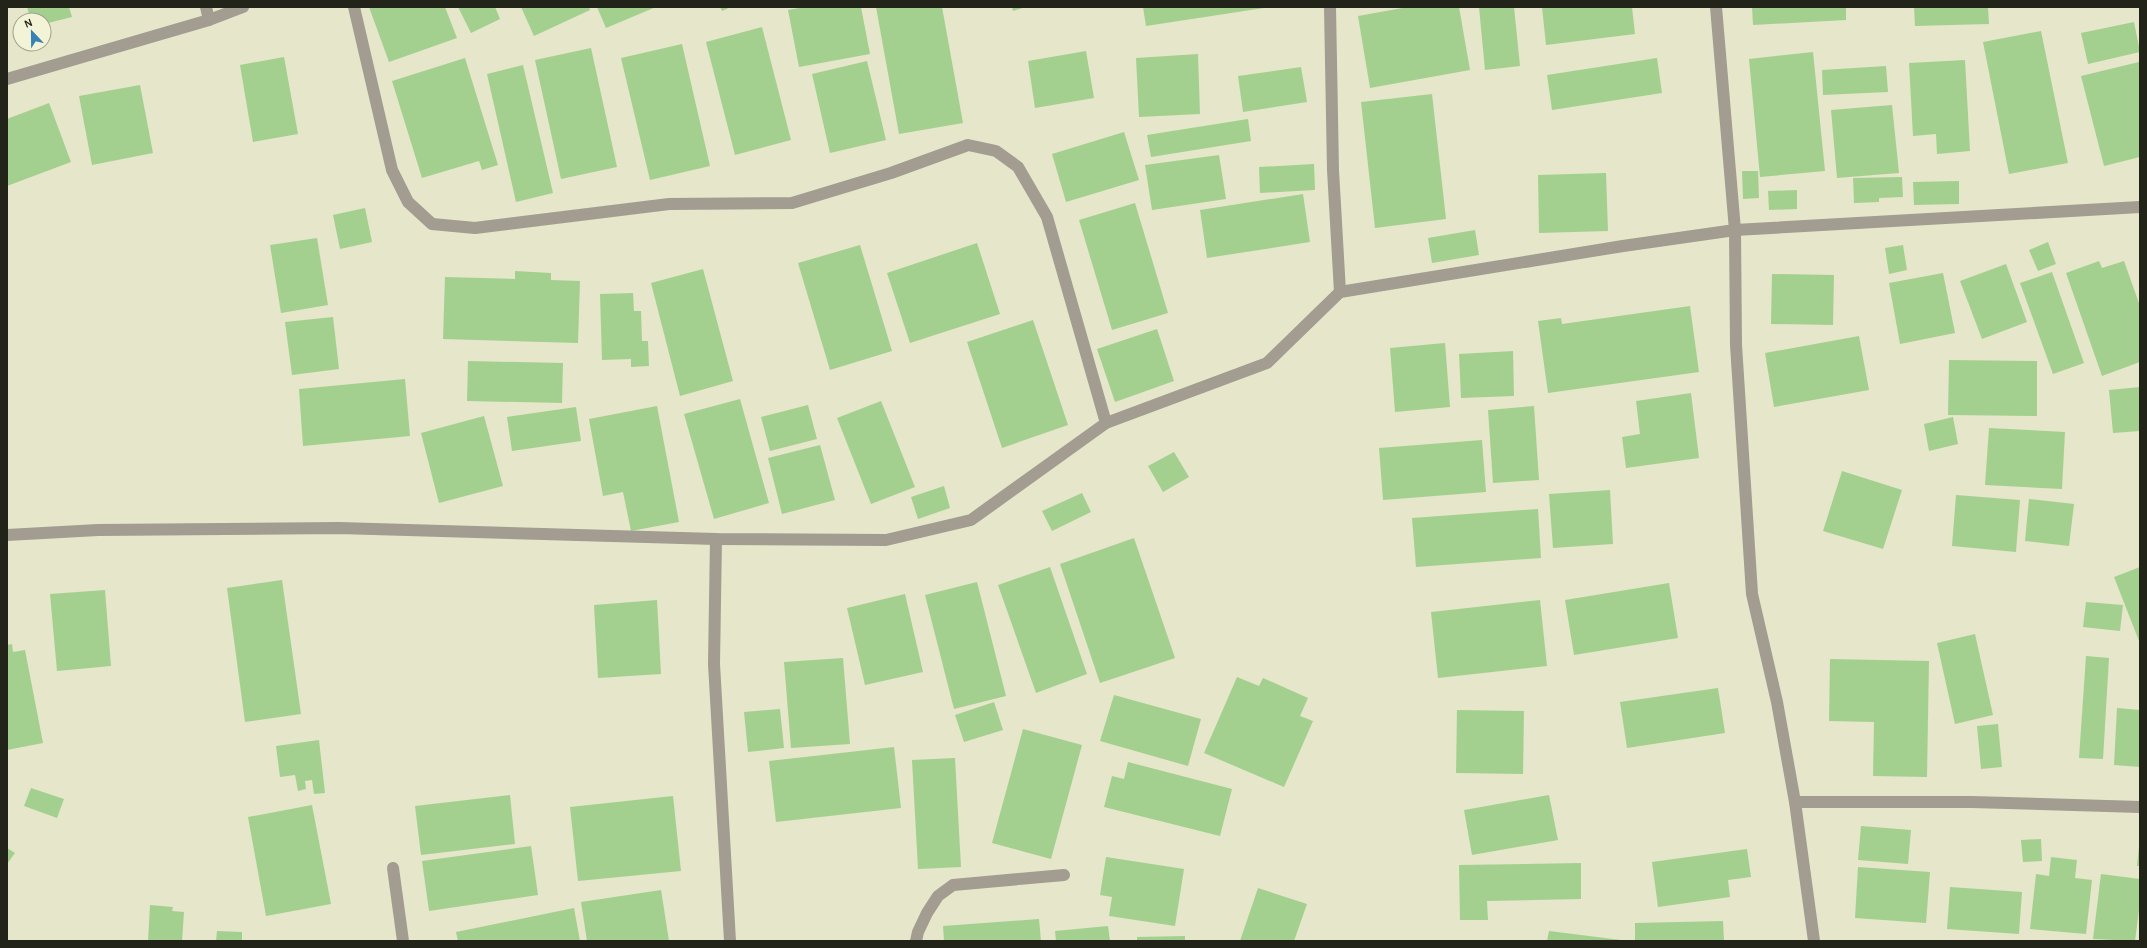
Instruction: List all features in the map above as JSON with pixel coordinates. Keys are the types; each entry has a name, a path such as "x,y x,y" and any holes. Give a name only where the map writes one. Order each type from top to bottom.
{"street":[{"path":"206,7 209,20"},
{"path":"7,79 209,20 243,7"},
{"path":"354,7 392,170 408,202 432,224 475,228 669,204 792,203 891,173 968,145 996,151 1018,168 1047,217 1106,423"},
{"path":"1330,7 1333,170 1340,292"},
{"path":"1716,7 1735,230 1736,345 1752,594 1777,702 1795,802 1814,941"},
{"path":"7,535 98,530 339,528 716,539 886,540 971,520 1106,423 1267,363 1340,292 1623,246 1735,230 2140,207"},
{"path":"716,539 714,664 730,941"},
{"path":"1795,802 1972,802 2140,807"},
{"path":"393,868 403,941"},
{"path":"916,941 918,932 927,913 938,896 953,885 1064,876"}],"building":[{"path":"27,7 69,7 72,17 52,22 52,12 29,12"},
{"path":"369,7 445,7 457,38 389,62"},
{"path":"458,7 495,7 500,19 471,33"},
{"path":"521,7 589,7 590,10 534,36"},
{"path":"597,7 656,7 606,28"},
{"path":"720,7 731,7 722,11"},
{"path":"804,7 861,7 870,54 799,67 788,10"},
{"path":"876,7 942,7 963,123 899,134"},
{"path":"1012,7 1026,7 1013,11"},
{"path":"1143,7 1264,7 1264,8 1146,26"},
{"path":"1408,7 1459,7 1470,70 1370,88 1358,16"},
{"path":"1479,7 1514,7 1520,66 1485,70"},
{"path":"1542,7 1632,7 1635,34 1546,45"},
{"path":"1752,7 1846,7 1846,20 1753,25"},
{"path":"1914,7 1988,7 1989,24 1915,26"},
{"path":"2134,22 2140,52 2088,64 2081,33"},
{"path":"762,27 791,140 735,155 706,42"},
{"path":"2041,31 2068,163 2009,174 1983,42"},
{"path":"682,44 710,166 650,180 621,58"},
{"path":"591,48 617,167 561,179 535,60"},
{"path":"1086,51 1094,98 1035,108 1028,61"},
{"path":"1813,52 1825,171 1760,177 1749,59"},
{"path":"1198,54 1200,114 1139,117 1136,58"},
{"path":"284,57 298,134 253,142 240,65"},
{"path":"465,58 498,165 482,170 479,161 422,178 392,81"},
{"path":"1657,58 1662,93 1552,110 1547,75"},
{"path":"1965,60 1970,151 1937,154 1936,134 1913,136 1909,63"},
{"path":"867,61 886,140 830,153 812,74"},
{"path":"2139,62 2140,157 2104,166 2081,76"},
{"path":"523,65 553,193 516,202 487,74"},
{"path":"1886,66 1888,92 1823,95 1822,70"},
{"path":"1301,67 1307,102 1243,112 1238,76"},
{"path":"140,85 153,153 92,165 79,96"},
{"path":"1432,94 1446,219 1375,228 1361,102"},
{"path":"49,103 71,162 7,186 7,119"},
{"path":"1892,105 1899,173 1837,178 1831,110"},
{"path":"1248,119 1251,141 1151,157 1147,135"},
{"path":"1124,132 1139,180 1066,202 1052,154"},
{"path":"1219,155 1226,199 1152,210 1145,165"},
{"path":"1314,164 1315,190 1260,193 1259,167"},
{"path":"1742,171 1758,171 1759,198 1743,199"},
{"path":"1606,173 1608,231 1539,233 1538,175"},
{"path":"1902,177 1903,197 1879,198 1879,202 1854,203 1853,178"},
{"path":"1959,181 1959,204 1914,205 1913,182"},
{"path":"1797,190 1797,209 1769,210 1768,191"},
{"path":"1303,194 1310,242 1207,258 1200,210"},
{"path":"1135,203 1168,313 1112,330 1079,220"},
{"path":"365,208 372,242 340,249 333,215"},
{"path":"1475,230 1479,255 1432,263 1428,238"},
{"path":"317,238 328,305 281,313 270,245"},
{"path":"2048,242 2056,264 2038,271 2029,250"},
{"path":"977,243 1000,314 910,343 887,273"},
{"path":"860,245 892,351 830,370 798,263"},
{"path":"1903,245 1907,270 1889,274 1885,248"},
{"path":"2099,261 2102,268 2124,261 2140,306 2140,362 2102,376 2066,273"},
{"path":"2006,264 2027,322 1982,339 1960,281"},
{"path":"703,269 733,381 680,396 651,283"},
{"path":"515,271 551,273 551,280 580,281 578,343 443,339 445,277 515,279"},
{"path":"2052,272 2084,363 2053,374 2020,283"},
{"path":"1943,273 1955,333 1900,344 1889,283"},
{"path":"1772,274 1834,275 1833,325 1771,324"},
{"path":"633,293 634,311 641,311 642,341 648,341 649,366 631,367 631,359 602,360 600,294"},
{"path":"1690,306 1699,372 1548,393 1538,321 1561,318 1562,324"},
{"path":"333,317 339,369 292,375 285,322"},
{"path":"1033,320 1068,425 1002,448 967,342"},
{"path":"1157,329 1174,381 1115,402 1097,349"},
{"path":"1859,336 1869,390 1774,407 1765,353"},
{"path":"1445,343 1450,407 1395,412 1390,348"},
{"path":"1513,351 1514,396 1461,398 1459,354"},
{"path":"1949,360 2037,361 2037,416 1948,415"},
{"path":"468,361 563,363 562,403 467,401"},
{"path":"405,379 410,436 303,446 299,389"},
{"path":"2140,387 2140,431 2113,433 2109,390"},
{"path":"1691,393 1699,458 1626,468 1622,437 1640,434 1636,401"},
{"path":"740,399 769,503 714,519 684,414"},
{"path":"881,401 915,487 871,504 837,418"},
{"path":"808,405 817,439 770,451 761,417"},
{"path":"657,406 679,522 631,531 623,492 603,496 589,419"},
{"path":"1534,406 1539,480 1493,483 1488,410"},
{"path":"576,407 581,441 512,451 507,417"},
{"path":"484,416 503,486 439,503 421,433"},
{"path":"1953,417 1958,444 1929,451 1924,424"},
{"path":"1989,428 2065,432 2062,489 1985,485"},
{"path":"1482,440 1486,492 1383,500 1379,448"},
{"path":"820,445 835,500 782,514 768,458"},
{"path":"1174,452 1189,477 1163,492 1148,466"},
{"path":"1842,471 1902,490 1883,549 1823,531"},
{"path":"944,486 950,508 918,519 911,497"},
{"path":"1610,490 1613,544 1553,548 1549,494"},
{"path":"1082,493 1091,512 1052,531 1042,511"},
{"path":"1956,495 2020,500 2016,552 1952,546"},
{"path":"2029,499 2074,504 2069,546 2025,541"},
{"path":"1538,509 1541,558 1416,567 1412,518"},
{"path":"1134,538 1175,658 1100,683 1060,564"},
{"path":"1050,567 1087,674 1036,693 998,585"},
{"path":"2140,567 2140,641 2139,641 2114,577"},
{"path":"282,580 301,714 245,722 227,588"},
{"path":"977,582 1006,696 954,709 925,595"},
{"path":"1669,583 1678,638 1574,655 1565,600"},
{"path":"105,590 111,666 57,671 50,594"},
{"path":"905,594 923,672 865,685 847,608"},
{"path":"657,600 661,674 598,678 594,605"},
{"path":"1540,600 1547,666 1438,678 1431,612"},
{"path":"2086,602 2123,605 2120,631 2083,627"},
{"path":"1975,634 1993,715 1955,724 1937,643"},
{"path":"12,644 13,652 25,650 43,743 7,750 7,645"},
{"path":"2086,656 2109,658 2103,759 2079,758"},
{"path":"843,658 850,744 791,748 784,662"},
{"path":"1830,659 1929,661 1927,777 1873,776 1874,722 1829,721"},
{"path":"1237,677 1259,686 1263,678 1308,698 1300,716 1313,721 1284,787 1204,753"},
{"path":"1718,688 1725,733 1627,748 1620,702"},
{"path":"1114,695 1201,719 1188,766 1100,741"},
{"path":"994,702 1003,730 964,742 955,715"},
{"path":"2117,708 2140,710 2140,767 2114,765"},
{"path":"780,709 784,748 748,752 744,712"},
{"path":"1457,710 1524,711 1523,774 1456,773"},
{"path":"1998,724 2002,767 1981,769 1977,726"},
{"path":"1023,729 1082,745 1051,859 992,843"},
{"path":"319,740 325,793 314,794 312,780 305,781 306,789 298,791 295,775 280,777 276,746"},
{"path":"894,747 901,808 776,822 769,761"},
{"path":"955,758 961,867 918,869 912,760"},
{"path":"1128,762 1232,789 1220,836 1104,807 1112,776 1124,779"},
{"path":"31,788 64,799 57,818 24,806"},
{"path":"510,795 515,844 421,855 415,806"},
{"path":"1549,795 1558,840 1472,855 1464,810"},
{"path":"673,796 681,871 578,881 570,807"},
{"path":"312,805 331,904 266,916 248,817"},
{"path":"1861,826 1911,830 1908,864 1858,860"},
{"path":"2041,839 2042,861 2023,862 2021,840"},
{"path":"531,846 538,895 429,911 422,861"},
{"path":"2139,846 2140,866 2137,866"},
{"path":"7,848 15,853 7,864"},
{"path":"1747,849 1751,877 1728,880 1730,897 1658,907 1652,862"},
{"path":"1106,857 1184,869 1175,926 1109,916 1112,897 1100,895"},
{"path":"2051,857 2077,860 2075,878 2092,880 2086,934 2030,929 2036,874 2049,876"},
{"path":"1581,863 1581,899 1487,901 1488,920 1460,920 1459,865"},
{"path":"1858,867 1930,872 1926,923 1855,918"},
{"path":"2101,874 2140,879 2140,902 2135,941 2093,939"},
{"path":"1950,887 2022,892 2019,934 1947,929"},
{"path":"1258,888 1307,904 1294,941 1240,941"},
{"path":"661,890 669,941 587,941 581,902"},
{"path":"150,905 173,907 172,911 184,912 182,941 148,941"},
{"path":"574,908 580,941 458,941 456,932"},
{"path":"1039,919 1041,941 944,941 943,926"},
{"path":"1723,921 1724,941 1635,941 1635,923"},
{"path":"1108,926 1110,941 1056,941 1055,931"},
{"path":"217,931 242,932 242,941 216,941"},
{"path":"1549,931 1621,940 1621,941 1547,941"},
{"path":"1185,936 1185,941 1137,941 1137,937"}]}
